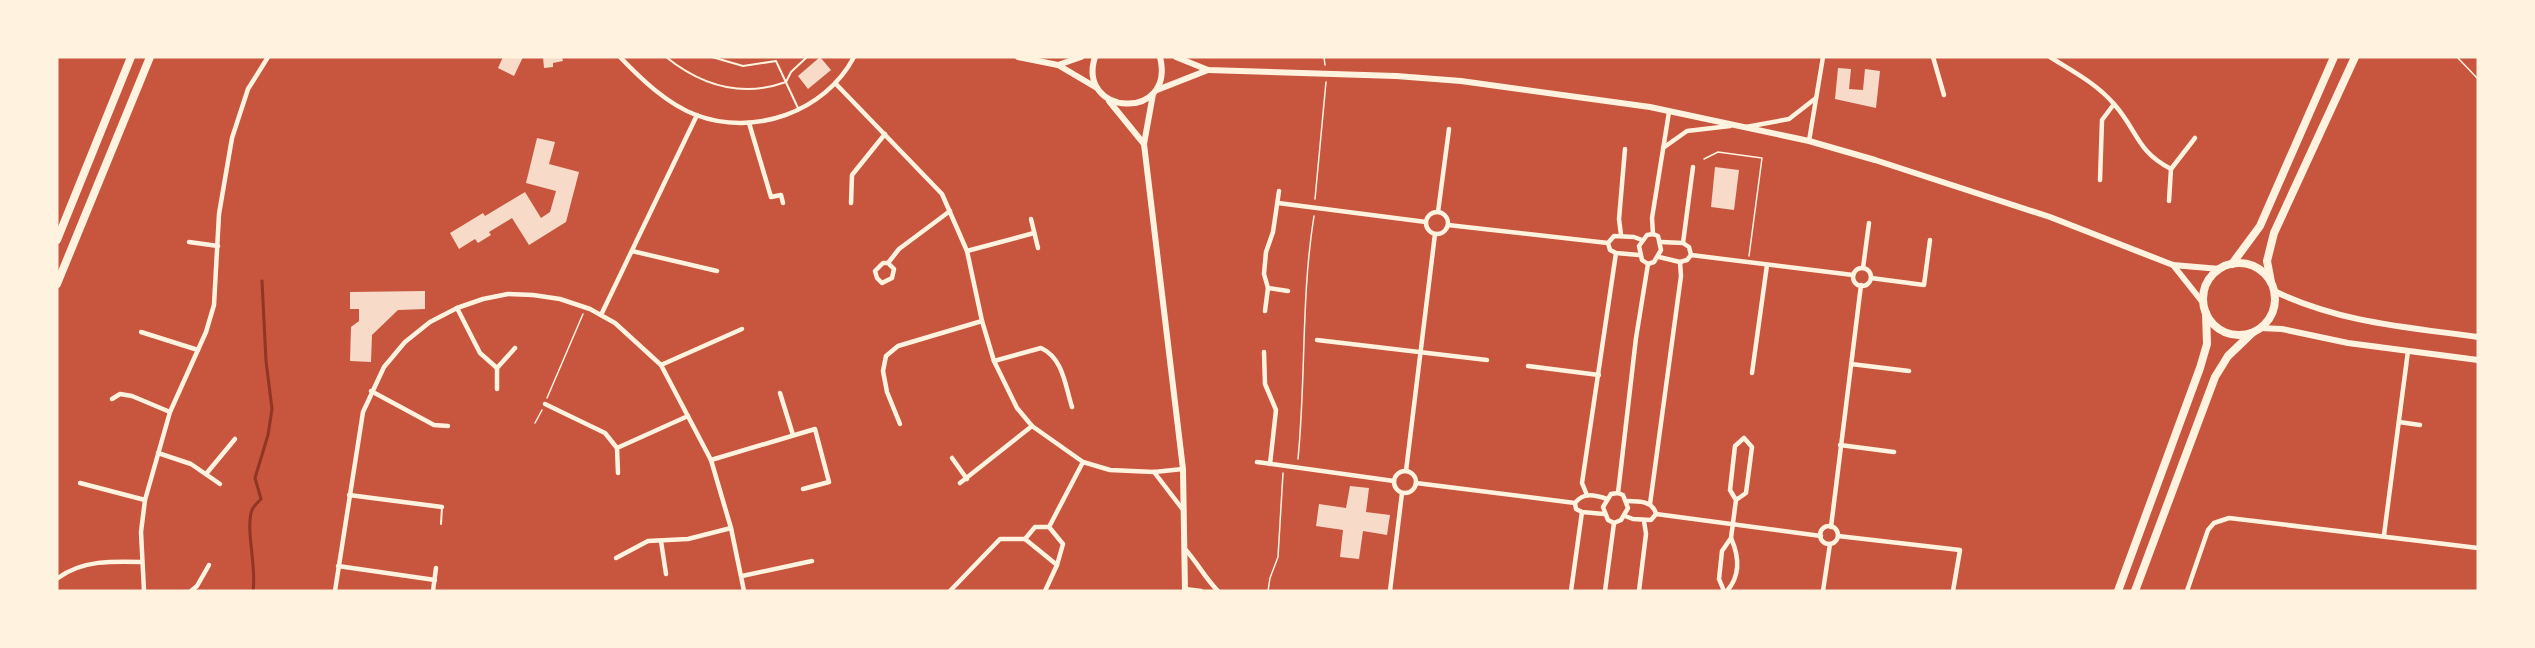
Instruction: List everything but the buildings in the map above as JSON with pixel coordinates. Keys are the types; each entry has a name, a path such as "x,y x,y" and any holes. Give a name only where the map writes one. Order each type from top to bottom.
{"main road":[{"path":"57,240 131,57"},
{"path":"57,284 150,57"},
{"path":"2232,264 2260,226 2334,57"},
{"path":"2135,591 2215,377 2228,356 2273,312 2274,291 2267,261 2274,233 2355,57"},
{"path":"2118,591 2200,369 2207,344 2204,304 2207,284 2220,269 2232,264 2244,263 2255,266 2271,282"},
{"path":"2206,313 2212,322 2230,334 2256,330"}],"street":[{"path":"144,591 141,532 145,500 170,412 198,350 214,305 219,214 232,138 248,88 268,57"},
{"path":"620,57 668,99 697,115 723,122 749,123 799,110 836,84 854,57"},
{"path":"1018,57 1059,65 1098,88"},
{"path":"1059,65 1081,57"},
{"path":"1095,57 1092,69 1098,88 1144,144"},
{"path":"1160,57 1163,67 1161,79 1155,92 1144,144 1183,469 1185,590 1202,591"},
{"path":"1176,57 1208,70 1334,73 1461,81 1605,99 1809,141 1985,195 2130,247 2173,265 2220,269"},
{"path":"1809,141 1823,57"},
{"path":"1933,57 1944,95"},
{"path":"2050,57 2094,85 2114,104 2128,122 2143,150 2155,161 2171,169"},
{"path":"1104,96 1124,105 1145,100 1155,92 1208,70"},
{"path":"836,84 937,187 967,251 982,321 994,361 1017,408 1032,426 1083,462 1115,471 1154,472 1183,469"},
{"path":"1741,127 1789,119 1816,98"},
{"path":"2100,180 2102,120 2114,104"},
{"path":"1653,234 1652,218 1669,112"},
{"path":"601,315 697,115"},
{"path":"749,123 771,197 781,195 783,203"},
{"path":"1662,148 1687,131 1733,126"},
{"path":"1438,212 1449,129"},
{"path":"851,203 852,175 885,134"},
{"path":"2169,201 2171,169 2195,138"},
{"path":"1621,235 1619,219 1625,149"},
{"path":"1683,243 1693,167"},
{"path":"1264,311 1268,288 1264,274 1266,252 1273,232 1279,191"},
{"path":"1278,203 1426,222"},
{"path":"888,263 899,249 950,211"},
{"path":"1438,212 1447,218 1448,225 1442,233 1435,234 1428,229 1426,222 1431,214 1438,212"},
{"path":"1031,219 1038,248"},
{"path":"1863,268 1869,224"},
{"path":"1448,225 1608,243"},
{"path":"967,251 1034,233"},
{"path":"1406,471 1435,234"},
{"path":"1648,264 1639,255 1639,246 1642,240 1653,234"},
{"path":"1653,234 1658,236 1661,242 1659,257"},
{"path":"1608,243 1614,236 1621,235 1642,240"},
{"path":"1871,278 1924,285 1930,240"},
{"path":"189,242 218,246"},
{"path":"1618,493 1636,338 1648,264 1659,257 1680,262 1687,261 1691,255 1689,247 1683,243 1661,242"},
{"path":"1608,243 1610,250 1616,253 1639,255"},
{"path":"632,250 717,271"},
{"path":"1587,495 1582,483 1616,253"},
{"path":"1691,255 1853,275"},
{"path":"883,262 888,263 894,269 894,273 892,278 882,283 875,272 883,262"},
{"path":"1650,504 1681,276 1680,262"},
{"path":"1752,374 1767,265"},
{"path":"2173,265 2204,304"},
{"path":"1861,285 1854,281 1853,275 1858,269 1868,270 1871,278"},
{"path":"1861,285 1871,278"},
{"path":"1831,527 1861,285"},
{"path":"1268,288 1288,291"},
{"path":"2274,291 2324,312 2356,321 2478,337"},
{"path":"335,591 363,412 384,367 405,342 430,322 457,308 508,294 542,296 586,308 629,334 662,365 711,460 730,528 744,591"},
{"path":"457,308 480,354 497,368"},
{"path":"900,424 887,392 883,371 886,356 898,346 982,321"},
{"path":"662,365 742,329"},
{"path":"2256,330 2282,329 2348,343 2478,360"},
{"path":"141,332 198,350"},
{"path":"1317,340 1488,360"},
{"path":"497,389 497,368 515,348"},
{"path":"994,361 1041,348 1050,352 1058,361 1072,406"},
{"path":"2384,535 2408,351"},
{"path":"1264,352 1265,384 1276,410 1270,464"},
{"path":"1851,363 1909,371"},
{"path":"1528,366 1599,375"},
{"path":"371,391 434,425 448,426"},
{"path":"780,393 793,435"},
{"path":"112,399 120,394 132,396 170,412"},
{"path":"545,404 605,433 617,448 618,473"},
{"path":"617,448 688,416"},
{"path":"2398,422 2420,425"},
{"path":"960,483 1032,426"},
{"path":"711,460 815,429 829,482 803,489"},
{"path":"1731,537 1738,554 1734,582 1726,591 1719,579 1722,551 1731,537 1734,524 1736,500 1730,490 1735,446 1744,438 1752,447 1746,493 1736,500"},
{"path":"206,474 235,439"},
{"path":"1840,445 1894,452"},
{"path":"158,453 191,464 220,484"},
{"path":"951,458 967,478"},
{"path":"1049,526 1083,462"},
{"path":"1257,462 1394,481"},
{"path":"1406,471 1413,474 1416,483 1411,491 1402,492 1397,489 1394,481 1398,473 1406,471"},
{"path":"1154,472 1184,511"},
{"path":"80,483 145,500"},
{"path":"1416,483 1575,503"},
{"path":"1390,591 1402,492"},
{"path":"1605,591 1614,523 1625,516 1628,508 1623,495 1618,493 1611,494 1603,507 1608,520 1614,523"},
{"path":"349,495 442,507"},
{"path":"1604,514 1582,512 1576,509 1575,503 1579,498 1587,495 1607,499"},
{"path":"1627,501 1650,504 1656,514"},
{"path":"1571,591 1582,512"},
{"path":"1656,514 1821,536"},
{"path":"1625,516 1644,521 1651,520 1656,514"},
{"path":"2187,591 2204,539 2214,523 2229,518 2478,548"},
{"path":"1639,591 1646,534 1644,521"},
{"path":"1025,539 1035,527 1049,526"},
{"path":"1045,591 1057,565 1063,544 1049,526"},
{"path":"1831,527 1824,529 1821,536 1824,543 1830,544 1838,536"},
{"path":"1831,527 1835,529 1838,536"},
{"path":"616,558 648,541 688,539 730,528"},
{"path":"1838,536 1960,550 1953,591"},
{"path":"950,591 1000,539 1025,539 1057,565"},
{"path":"661,541 666,574"},
{"path":"1823,591 1830,544"},
{"path":"1185,549 1195,560 1203,575 1218,591"},
{"path":"742,576 812,561"},
{"path":"58,578 71,568 94,563 142,562"},
{"path":"191,591 197,586 209,566"},
{"path":"339,566 435,580"},
{"path":"433,591 436,568"}],"lane":[{"path":"666,57 680,68 700,78 718,86 740,91 762,89 786,82 791,72 807,57"},
{"path":"712,57 742,66 776,61 799,110"},
{"path":"441,524 442,507"}],"path":[{"path":"1324,57 1325,68"},
{"path":"2457,57 2478,79"},
{"path":"1298,467 1306,296 1326,78"},
{"path":"1704,159 1719,152 1762,158 1748,262"},
{"path":"535,423 586,308"},
{"path":"1268,591 1278,557 1283,466"}],"waterway":[{"path":"253,591 254,571 250,518 253,509 261,499 255,478 268,435 272,409 266,361 262,281"}]}
